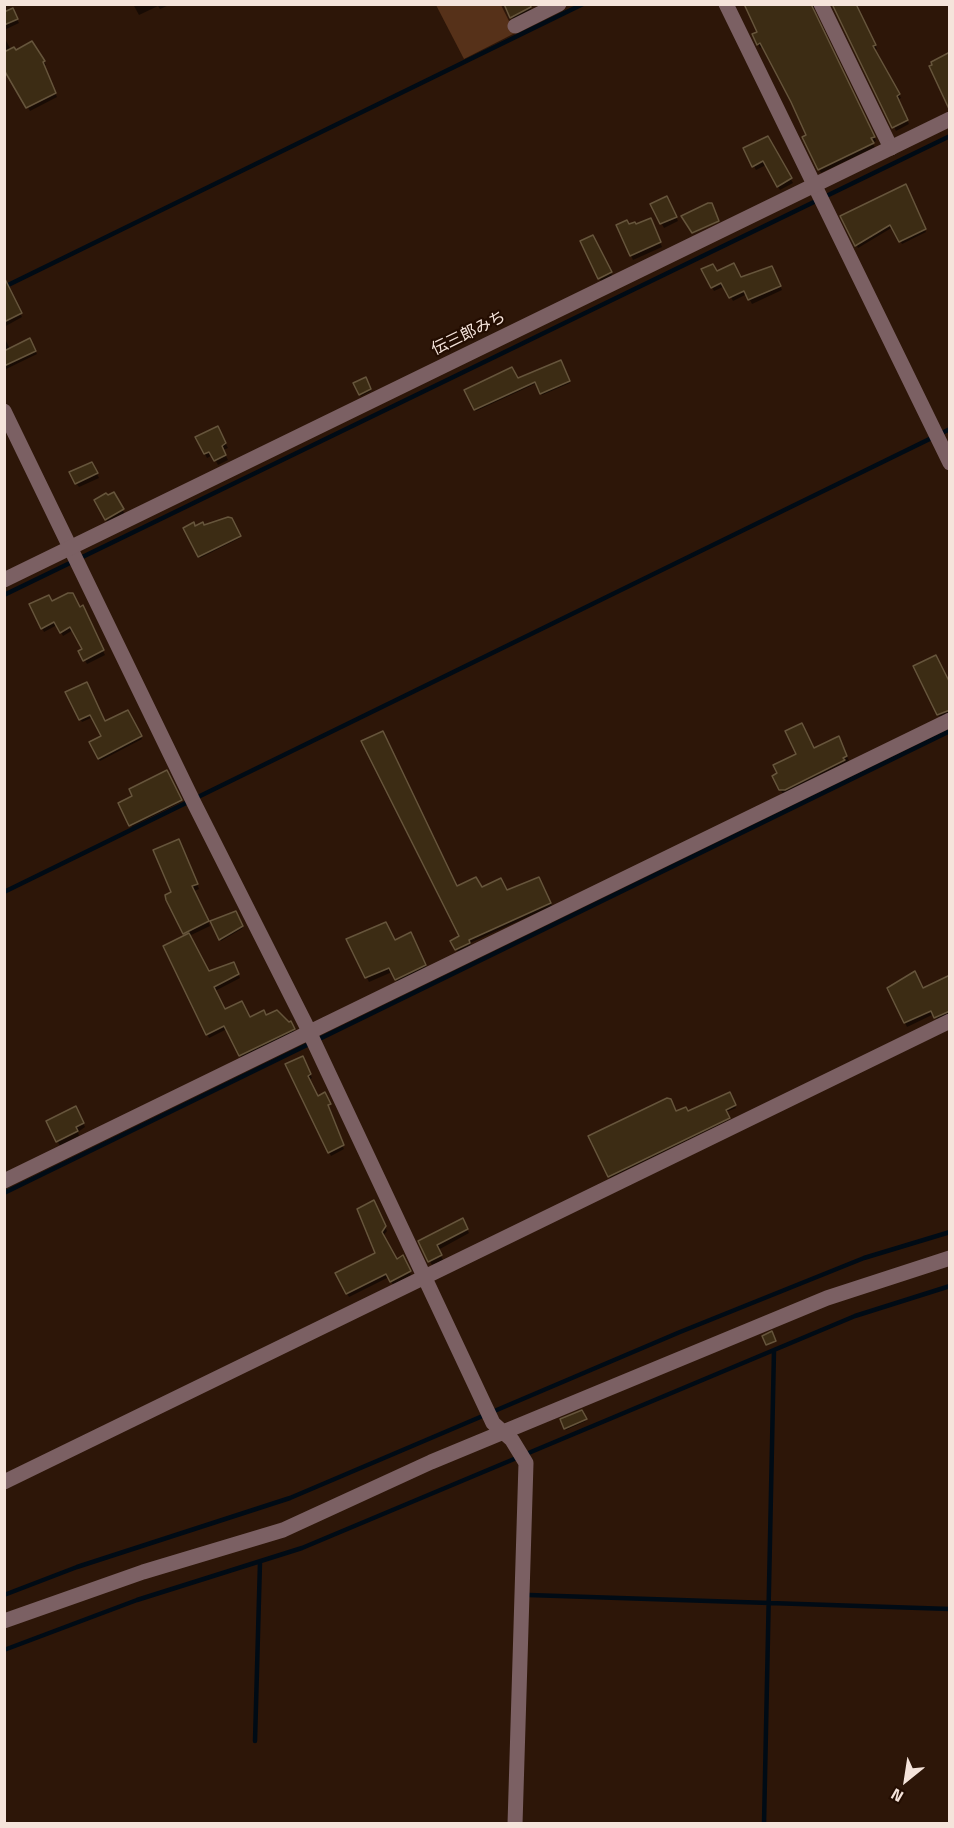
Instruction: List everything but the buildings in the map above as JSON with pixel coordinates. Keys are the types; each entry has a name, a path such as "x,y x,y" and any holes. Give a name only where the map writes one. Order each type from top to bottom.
{"street":[{"path":"726,4 950,463"},
{"path":"821,4 891,148"},
{"path":"515,26 553,6"},
{"name":"伝三郎みち","path":"4,580 76,556 818,193 891,148 950,119"},
{"path":"4,411 311,1039 488,1413 521,1454 515,1824"},
{"path":"4,1181 311,1039 950,720"},
{"path":"4,1482 950,1021"},
{"path":"4,1621 143,1572 283,1530 504,1433 827,1298 950,1258"}],"shaded area":[{"path":"436,5 501,5 515,33 464,59"}],"waterway":[{"path":"4,287 583,4"},
{"path":"4,595 950,136"},
{"path":"200,796 950,429"},
{"path":"4,1193 950,731"},
{"path":"4,892 186,803"},
{"path":"4,1595 77,1567 290,1498 680,1332 864,1258 950,1232"},
{"path":"4,1650 137,1600 302,1548 855,1316 950,1286"},
{"path":"764,1824 774,1350"},
{"path":"255,1741 260,1562"},
{"path":"529,1595 950,1609"}]}
